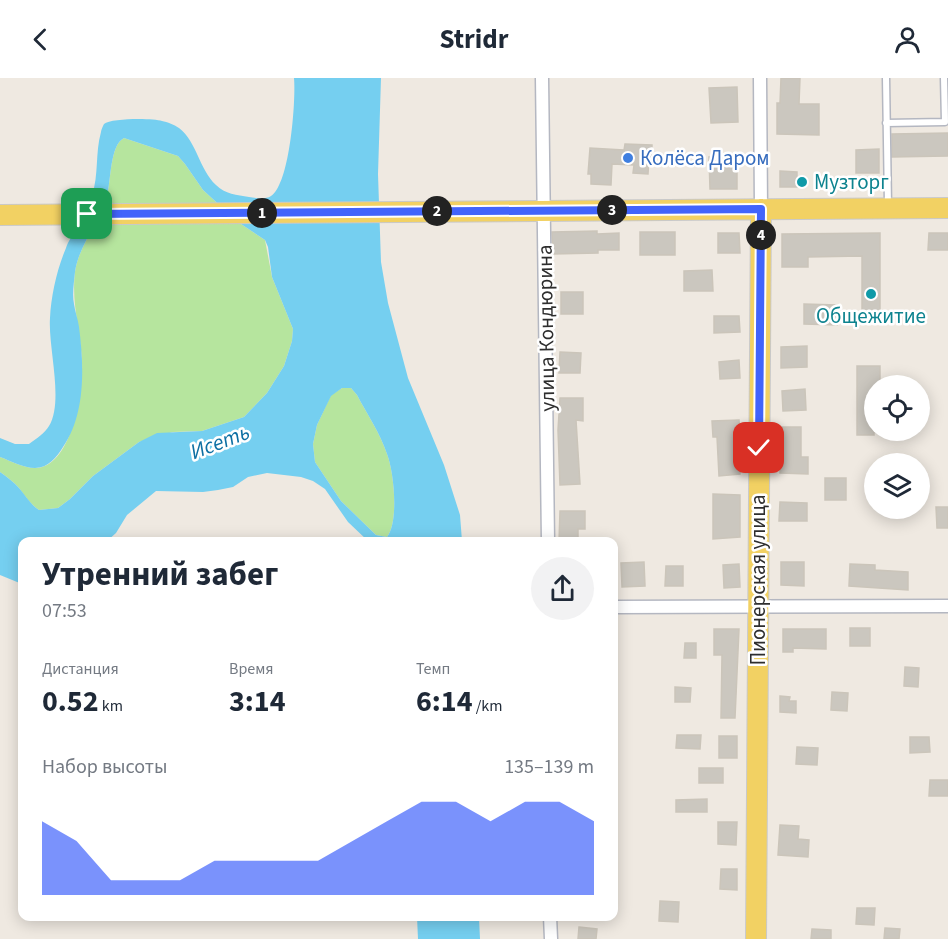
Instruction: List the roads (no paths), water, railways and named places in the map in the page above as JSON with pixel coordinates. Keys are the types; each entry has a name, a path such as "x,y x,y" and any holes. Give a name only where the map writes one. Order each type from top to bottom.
{"main road":[{"path":"0,215 948,208"},
{"name":"Пионерская улица","path":"756,939 761,209"}],"street":[{"name":"улица Кондюрина","path":"542,78 548,537"},
{"name":"Пионерская улица","path":"760,78 761,209"},
{"path":"618,607 948,606"},
{"path":"550,921 550,939"}],"lane":[{"path":"886,78 888,208"},
{"path":"886,123 945,122 944,78"}],"water":[{"name":"Исеть","path":"294,78 381,78 378,174 381,262 388,303 408,378 444,465 460,515 462,537 387,537 364,537 348,522 325,489 313,481 301,477 267,473 248,477 233,487 218,490 156,491 127,515 112,537 18,537 18,582 0,575 0,472 15,484 39,510 58,508 93,476 139,442 157,433 202,431 244,417 267,393 284,366 292,341 293,329 272,277 265,240 238,222 203,190 178,156 124,138 116,148 104,207 81,252 75,272 73,300 82,357 82,389 76,420 58,454 52,461 40,468 26,467 0,457 0,438 15,444 29,444 45,431 53,415 55,389 50,330 53,292 67,245 92,195 96,180 99,140 104,124 142,119 157,120 173,125 185,134 210,179 220,188 236,195 266,198 278,188 283,176 293,122","holes":["342,388 351,388 357,395 377,431 390,462 393,484 393,520 387,537 376,535 341,501 315,462 313,444 317,425 331,396"]},
{"path":"417,921 479,921 480,939 418,939"}],"place":[{"name":"Колёса Даром","path":"628,158"},
{"name":"Музторг","path":"802,182"},
{"name":"Общежитие","path":"871,294"}]}
